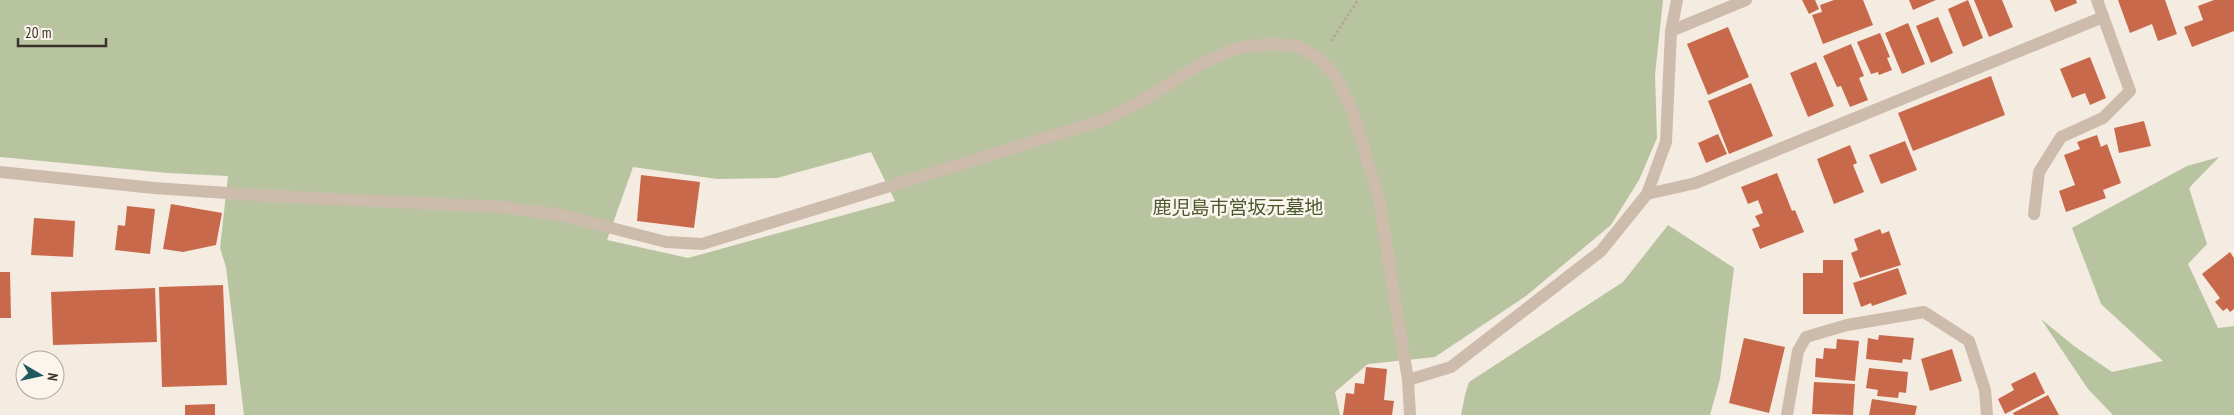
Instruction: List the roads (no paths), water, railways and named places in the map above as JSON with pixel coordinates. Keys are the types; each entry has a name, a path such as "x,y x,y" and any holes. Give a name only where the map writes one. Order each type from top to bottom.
{"street":[{"path":"1408,380 1451,367 1601,251 1647,194 1666,142 1671,31 1678,0"},
{"path":"1671,31 1746,0"},
{"path":"2034,214 2039,172 2061,137 2103,118 2130,90 2097,0"},
{"path":"1647,194 1696,183 2103,17"},
{"path":"0,172 154,188 271,196 503,206 561,215 666,242 702,244 1107,119 1143,100 1203,63 1237,48 1270,44 1297,46 1319,58 1337,78 1354,115 1379,200 1408,380 1410,415"},
{"path":"1787,415 1798,351 1806,338 1864,322 1924,312 1969,341 1985,390 1987,415"}],"park label":[{"name":"鹿児島市営坂元墓地","path":"1238,207"}]}
